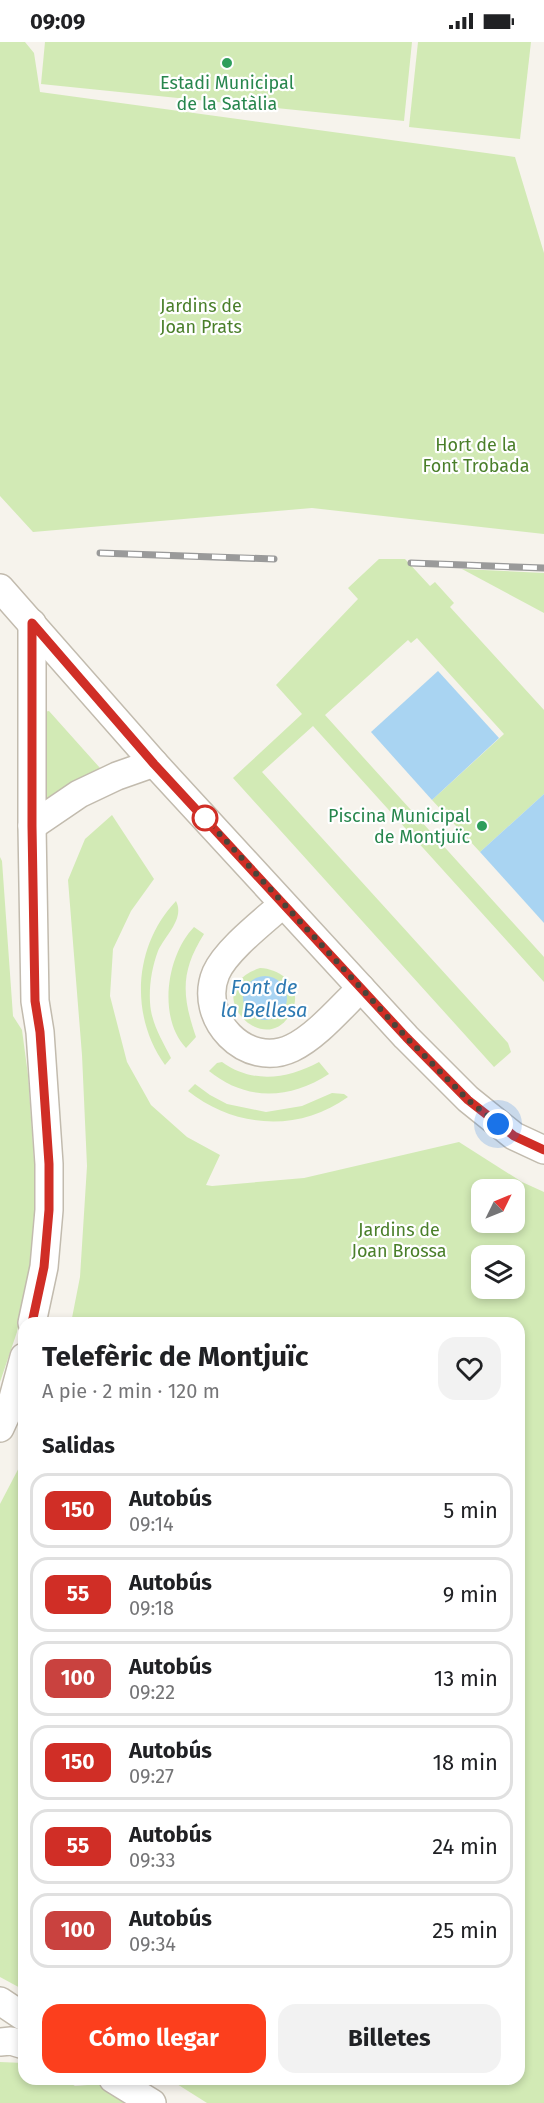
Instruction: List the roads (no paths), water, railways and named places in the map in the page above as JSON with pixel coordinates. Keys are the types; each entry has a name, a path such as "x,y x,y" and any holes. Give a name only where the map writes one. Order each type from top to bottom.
{"street":[{"path":"0,588 154,764 468,1100 514,1136 544,1150"},
{"path":"32,623 35,1001 40,1032 49,1164 49,1210 44,1267 33,1317"},
{"path":"32,826 79,794 117,776 154,764"},
{"path":"283,904 226,956 216,973 212,992 213,1011 222,1029 236,1042 253,1051 272,1053 290,1049 306,1040 361,988"},
{"path":"0,1428 12,1402 18,1380"},
{"path":"0,2001 18,2012"},
{"path":"0,2042 18,2043"},
{"path":"123,2085 152,2103"}],"water":[{"path":"438,671 499,738 432,800 371,732"},
{"path":"544,794 544,923 480,852"},
{"name":"Font de la Bellesa","path":"265,976 274,977 281,982 286,989 286,1007 281,1014 274,1019 265,1020 256,1019 249,1014 244,1007 243,998 244,989 249,982 256,977"}],"railway":[{"path":"100,553 274,559"},
{"path":"411,563 544,568"}],"place":[{"name":"Estadi Municipal de la Satàlia","path":"227,63"},
{"name":"Piscina Municipal de Montjuïc","path":"482,826"}],"park label":[{"name":"Jardins de Joan Prats","path":"201,316"},
{"name":"Hort de la Font Trobada","path":"476,455"},
{"name":"Jardins de Joan Brossa","path":"399,1240"}]}
